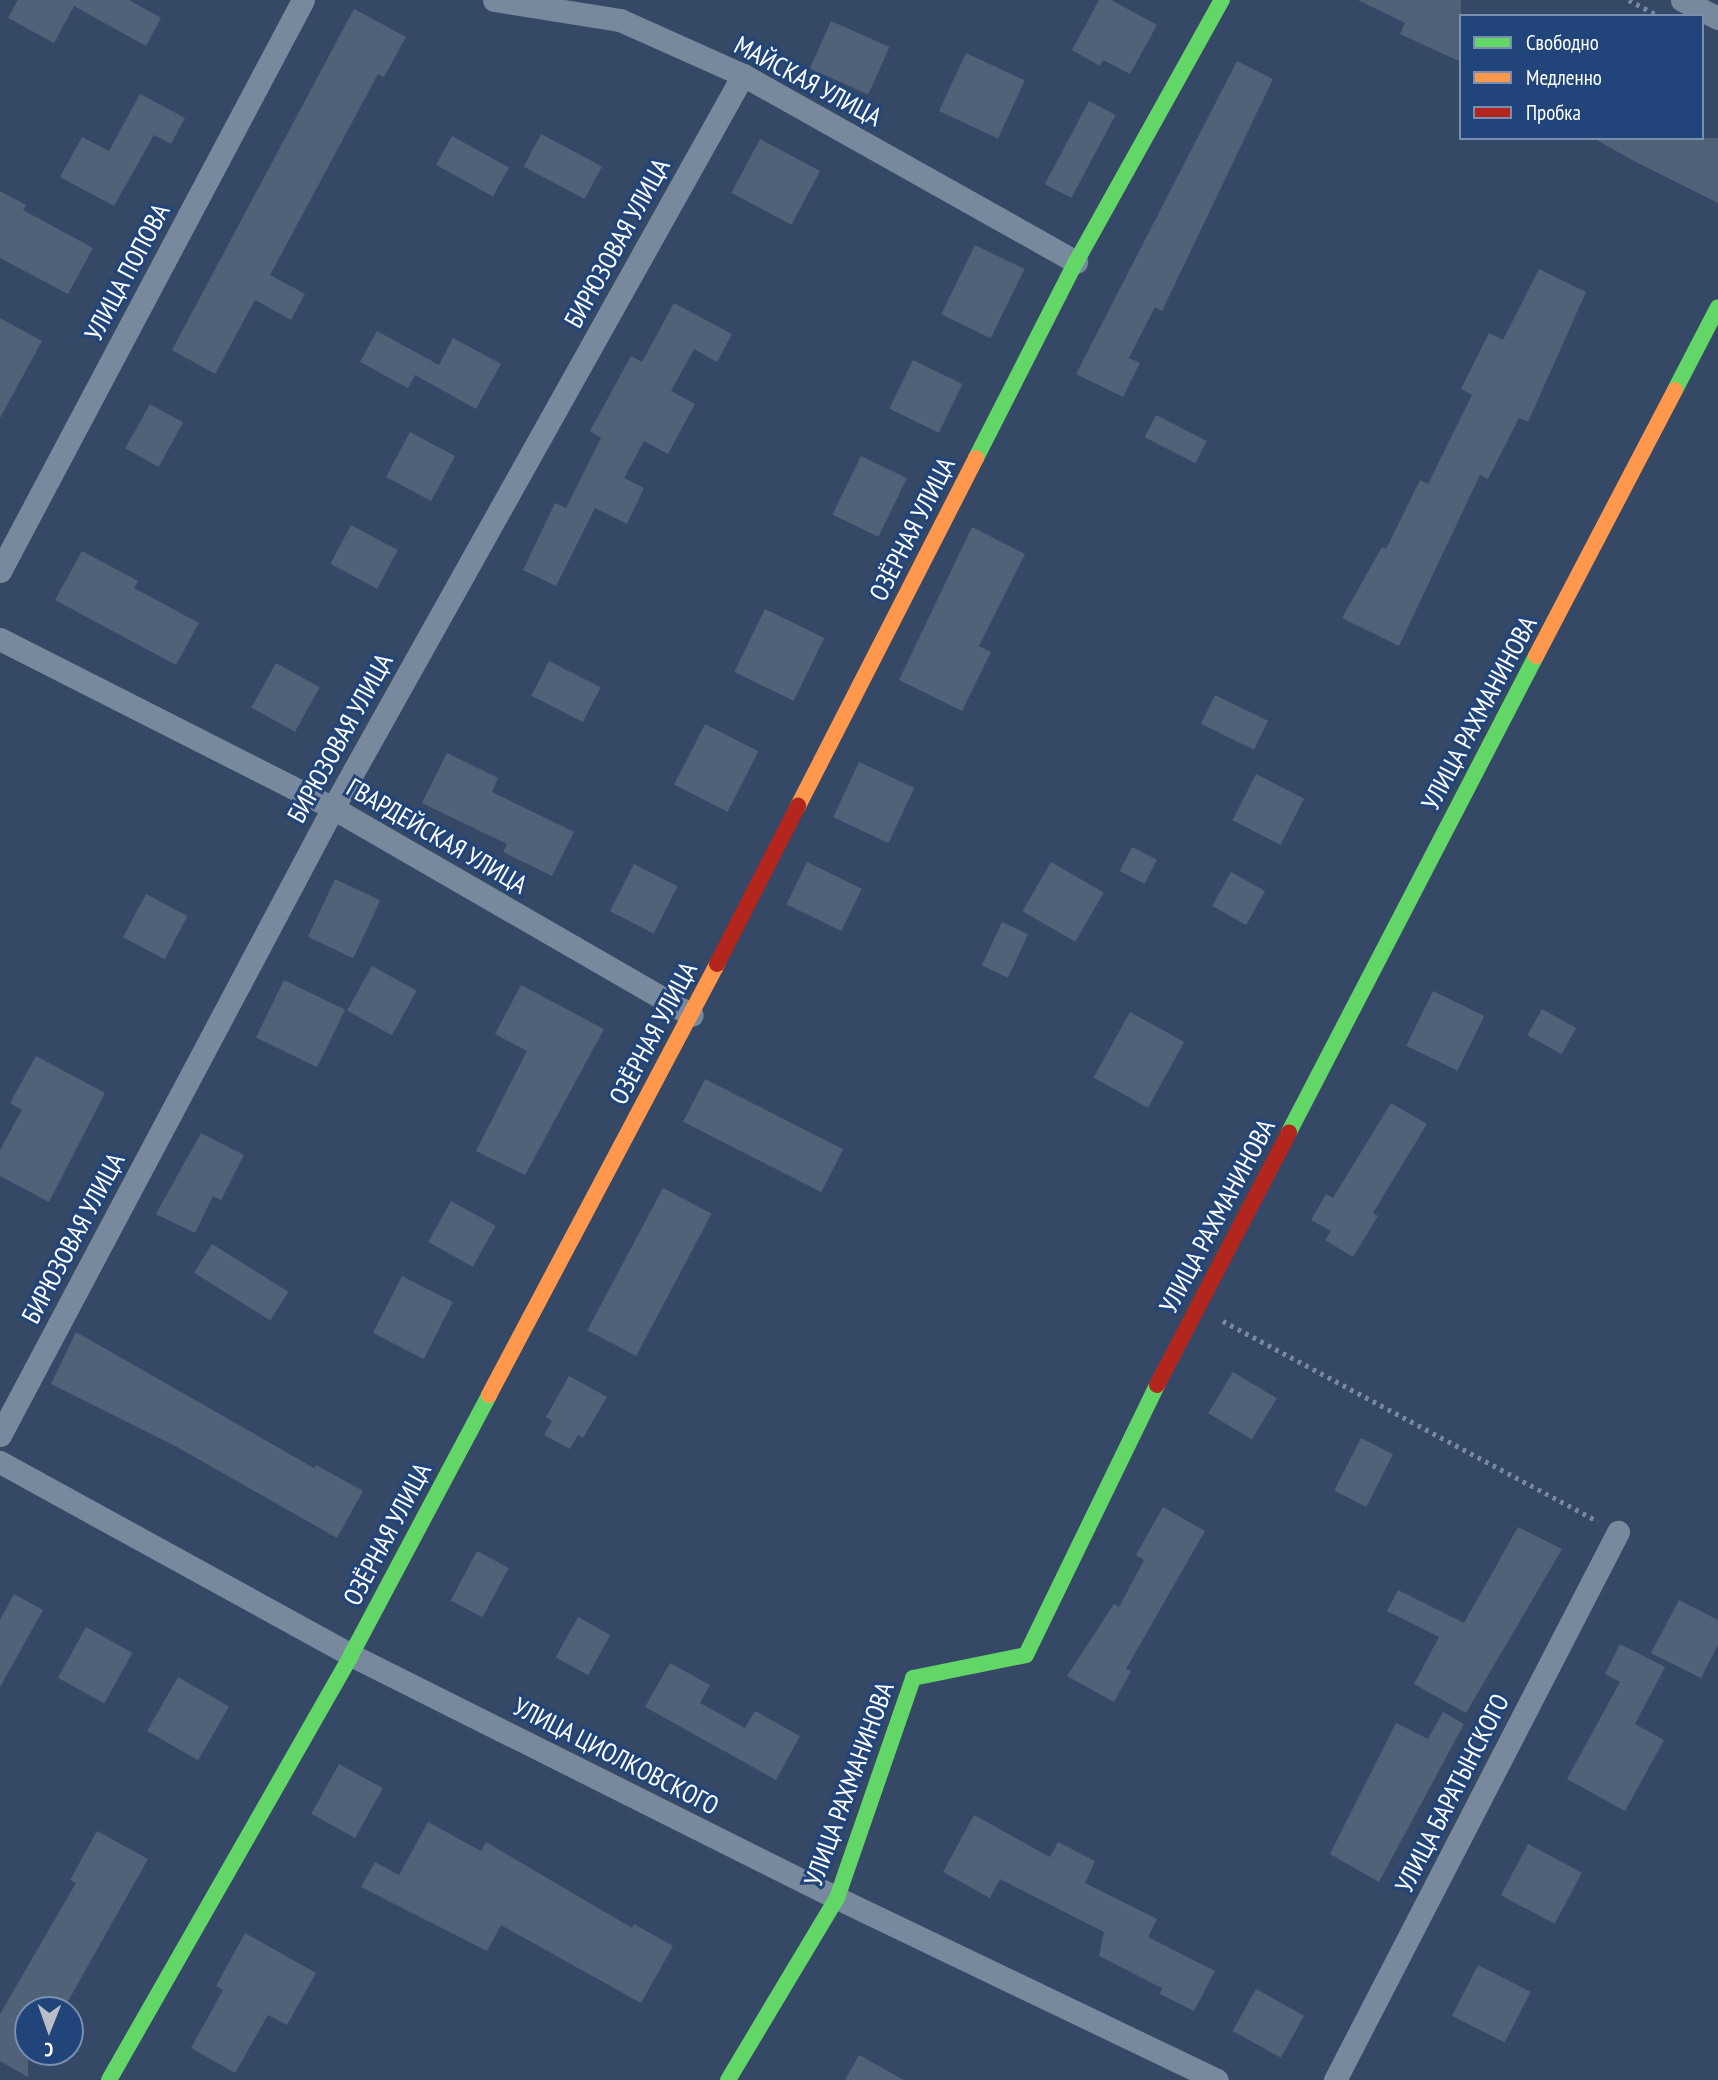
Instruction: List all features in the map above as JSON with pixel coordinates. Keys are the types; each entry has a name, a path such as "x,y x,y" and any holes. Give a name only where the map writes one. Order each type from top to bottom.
{"street":[{"name":"УЛИЦА ПОПОВА","path":"0,571 303,0"},
{"name":"МАЙСКАЯ УЛИЦА","path":"494,0 620,20 743,75 1076,262"},
{"name":"ОЗЁРНАЯ УЛИЦА","path":"109,2080 351,1655 691,1015 1076,262 1222,0"},
{"path":"1682,0 1718,18"},
{"name":"БИРЮЗОВАЯ УЛИЦА","path":"0,1435 333,808 743,75"},
{"name":"УЛИЦА РАХМАНИНОВА","path":"728,2080 836,1898 913,1678 1026,1655 1197,1307 1718,307"},
{"name":"ГВАРДЕЙСКАЯ УЛИЦА","path":"0,639 333,808 691,1015"},
{"name":"УЛИЦА ЦИОЛКОВСКОГО","path":"0,1462 351,1655 836,1898 1217,2080"},
{"name":"УЛИЦА БАРАТЫНСКОГО","path":"1335,2080 1618,1532"}],"path":[{"path":"1629,0 1655,14"},
{"path":"1197,1307 1618,1532"}],"building":[{"path":"18,0 129,0 161,18 146,46 74,6 54,43 8,18"},
{"path":"1099,0 1111,0 1157,25 1130,74 1103,60 1100,66 1072,50"},
{"path":"1358,0 1461,0 1459,61 1400,34 1405,23"},
{"path":"354,9 406,37 384,77 378,74 270,275 305,294 291,320 255,300 215,374 172,350"},
{"path":"831,21 889,47 868,95 810,69"},
{"path":"966,53 1025,80 998,138 939,111"},
{"path":"1237,61 1273,79 1162,311 1155,307 1129,358 1140,363 1123,397 1076,374"},
{"path":"140,94 185,118 171,144 154,135 114,206 60,177 82,137 109,151"},
{"path":"1089,101 1115,115 1071,198 1045,184"},
{"path":"541,134 602,166 585,199 524,167"},
{"path":"452,136 509,168 493,196 436,165"},
{"path":"1718,138 1718,203 1597,140"},
{"path":"760,139 820,171 791,225 731,193"},
{"path":"0,191 26,205 23,210 93,248 68,294 0,258"},
{"path":"975,245 1024,269 991,338 941,314"},
{"path":"1539,269 1586,292 1528,422 1519,418 1488,479 1480,475 1399,646 1342,618 1382,547 1386,549 1420,480 1428,484 1472,395 1461,389 1489,333 1503,340"},
{"path":"674,303 732,334 717,362 694,349 671,391 695,404 668,454 644,441 624,478 644,488 627,524 595,508 556,586 523,570 555,503 566,508 601,438 590,431 631,356 642,362"},
{"path":"0,318 42,341 0,418"},
{"path":"377,331 439,365 453,338 501,364 476,409 415,375 408,388 360,362"},
{"path":"913,360 962,384 939,433 889,409"},
{"path":"150,404 183,422 159,467 125,449"},
{"path":"1156,415 1207,441 1195,463 1145,437"},
{"path":"410,432 455,456 431,501 386,477"},
{"path":"861,456 907,478 878,537 833,514"},
{"path":"351,525 398,550 377,589 330,564"},
{"path":"972,527 1025,554 979,646 991,652 962,711 899,680"},
{"path":"82,551 138,581 134,588 199,623 176,665 55,600"},
{"path":"765,609 824,638 794,701 734,672"},
{"path":"549,661 601,687 583,722 531,696"},
{"path":"276,663 320,687 295,732 251,708"},
{"path":"1215,695 1268,721 1254,750 1201,724"},
{"path":"705,724 758,751 728,812 674,785"},
{"path":"447,753 498,778 492,792 574,832 552,876 503,852 507,844 422,803"},
{"path":"859,762 914,788 889,843 833,817"},
{"path":"1256,774 1304,799 1281,845 1232,820"},
{"path":"1132,847 1157,860 1145,884 1120,871"},
{"path":"807,862 862,889 841,931 786,904"},
{"path":"1051,862 1104,892 1075,942 1022,911"},
{"path":"634,864 678,886 654,933 610,911"},
{"path":"1231,872 1265,891 1246,925 1212,906"},
{"path":"335,879 380,900 353,958 308,937"},
{"path":"146,894 187,916 164,959 123,937"},
{"path":"1002,922 1028,934 1008,978 982,966"},
{"path":"372,966 417,991 392,1035 347,1011"},
{"path":"284,980 345,1010 317,1067 256,1038"},
{"path":"521,985 604,1029 525,1175 476,1151 527,1051 495,1034"},
{"path":"1433,991 1484,1016 1457,1071 1406,1046"},
{"path":"1542,1009 1576,1028 1562,1054 1527,1035"},
{"path":"1130,1012 1184,1042 1148,1108 1094,1078"},
{"path":"36,1056 105,1093 49,1202 0,1176 0,1150 22,1110 10,1103"},
{"path":"705,1079 843,1149 821,1192 683,1122"},
{"path":"1391,1103 1427,1124 1373,1213 1378,1216 1353,1257 1325,1240 1331,1231 1311,1220 1326,1194 1333,1198"},
{"path":"201,1133 244,1155 221,1200 213,1196 195,1233 156,1214"},
{"path":"663,1188 712,1214 636,1356 587,1330"},
{"path":"451,1201 496,1226 473,1267 428,1242"},
{"path":"212,1244 288,1292 270,1321 194,1273"},
{"path":"402,1276 453,1302 424,1359 373,1333"},
{"path":"76,1332 314,1468 316,1465 363,1491 337,1538 177,1447 51,1384"},
{"path":"1233,1372 1277,1398 1252,1439 1208,1413"},
{"path":"569,1376 607,1397 583,1438 578,1435 570,1449 544,1435 552,1421 546,1417"},
{"path":"1361,1438 1393,1454 1366,1507 1334,1491"},
{"path":"1163,1507 1205,1531 1126,1669 1131,1671 1114,1702 1067,1676 1114,1604 1119,1607 1144,1560 1136,1555"},
{"path":"1518,1527 1562,1549 1466,1713 1414,1684 1439,1637 1387,1611 1398,1590 1464,1623"},
{"path":"477,1551 509,1568 482,1617 451,1600"},
{"path":"14,1594 43,1610 0,1687 0,1620"},
{"path":"1679,1600 1718,1620 1718,1645 1701,1678 1651,1653"},
{"path":"578,1617 610,1635 588,1675 556,1657"},
{"path":"86,1627 132,1653 104,1703 58,1678"},
{"path":"1620,1644 1665,1667 1635,1724 1664,1740 1625,1811 1567,1779 1620,1682 1605,1674"},
{"path":"670,1663 710,1685 700,1703 745,1728 755,1711 800,1736 776,1780 645,1707"},
{"path":"178,1677 229,1706 198,1760 147,1731"},
{"path":"1443,1712 1464,1724 1379,1882 1330,1854 1396,1723 1428,1739"},
{"path":"339,1764 383,1788 355,1838 311,1814"},
{"path":"974,1815 1050,1857 1058,1842 1095,1861 1085,1883 1157,1919 1148,1937 1215,1971 1194,2011 1160,1994 1162,1988 1099,1956 1104,1932 1000,1879 990,1898 943,1872"},
{"path":"428,1822 481,1851 486,1842 632,1928 634,1924 673,1946 641,2003 501,1925 487,1951 361,1887 375,1862 399,1875"},
{"path":"97,1831 148,1859 71,1996 14,1996 14,2066 28,2066 28,2077 0,2061 0,2014 76,1883 70,1880"},
{"path":"1528,1844 1582,1873 1555,1924 1501,1895"},
{"path":"245,1933 316,1973 287,2025 268,2015 235,2073 191,2048 223,1990 216,1986"},
{"path":"1478,1965 1531,1992 1505,2043 1452,2016"},
{"path":"1256,1989 1304,2016 1281,2058 1233,2031"},
{"path":"859,2055 904,2080 845,2080"}],"traffic: fast":[{"path":"976,458 1076,262 1222,0"},
{"path":"1675,390 1718,307"},
{"path":"1289,1132 1536,656"},
{"path":"728,2080 837,1898 913,1678 1026,1655 1157,1385"},
{"path":"109,2080 351,1655 489,1395"}],"traffic: slow":[{"path":"1536,656 1675,390"},
{"path":"798,806 976,458"},
{"path":"489,1395 717,964"}],"traffic: jam":[{"path":"717,964 798,806"},
{"path":"1157,1385 1289,1132"}]}
